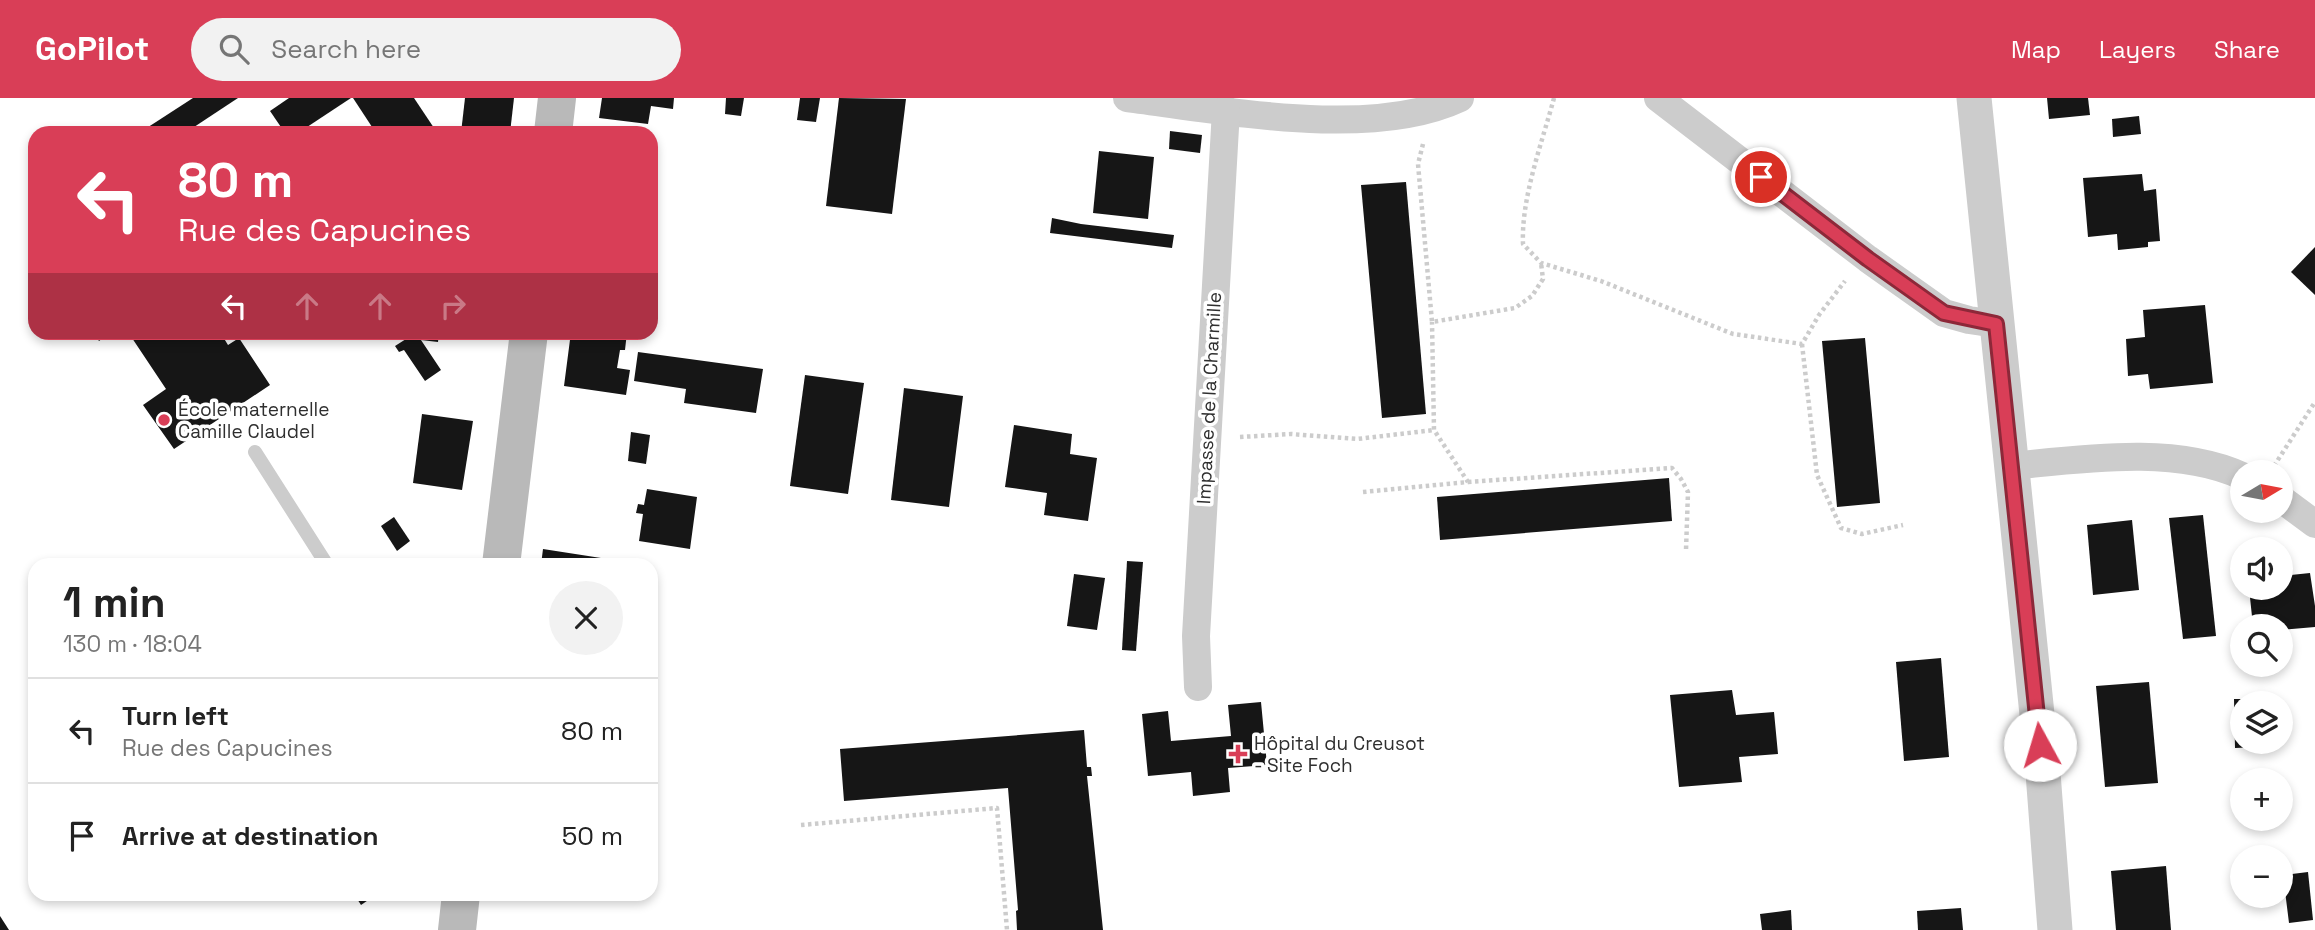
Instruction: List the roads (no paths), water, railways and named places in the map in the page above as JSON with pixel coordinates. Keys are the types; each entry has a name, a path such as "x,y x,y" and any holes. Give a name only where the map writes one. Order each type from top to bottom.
{"main road":[{"path":"554,126 557,98"},
{"path":"501,558 528,340"},
{"path":"457,930 460,901"}],"street":[{"path":"1127,98 1274,116 1328,119 1388,117 1442,107 1460,98"},
{"path":"1658,98 1868,259 1944,313 1996,324"},
{"path":"1974,98 2043,772 2055,930"},
{"name":"Impasse de la Charmille","path":"1198,687 1196,636 1226,110"},
{"path":"2011,466 2141,457 2219,465 2230,470"},
{"path":"2293,508 2315,524"}],"lane":[{"path":"255,452 323,558"}],"place":[{"name":"École maternelle Camille Claudel","path":"164,420"},
{"name":"Hôpital du Creusot - Site Foch","path":"1238,754"}]}
